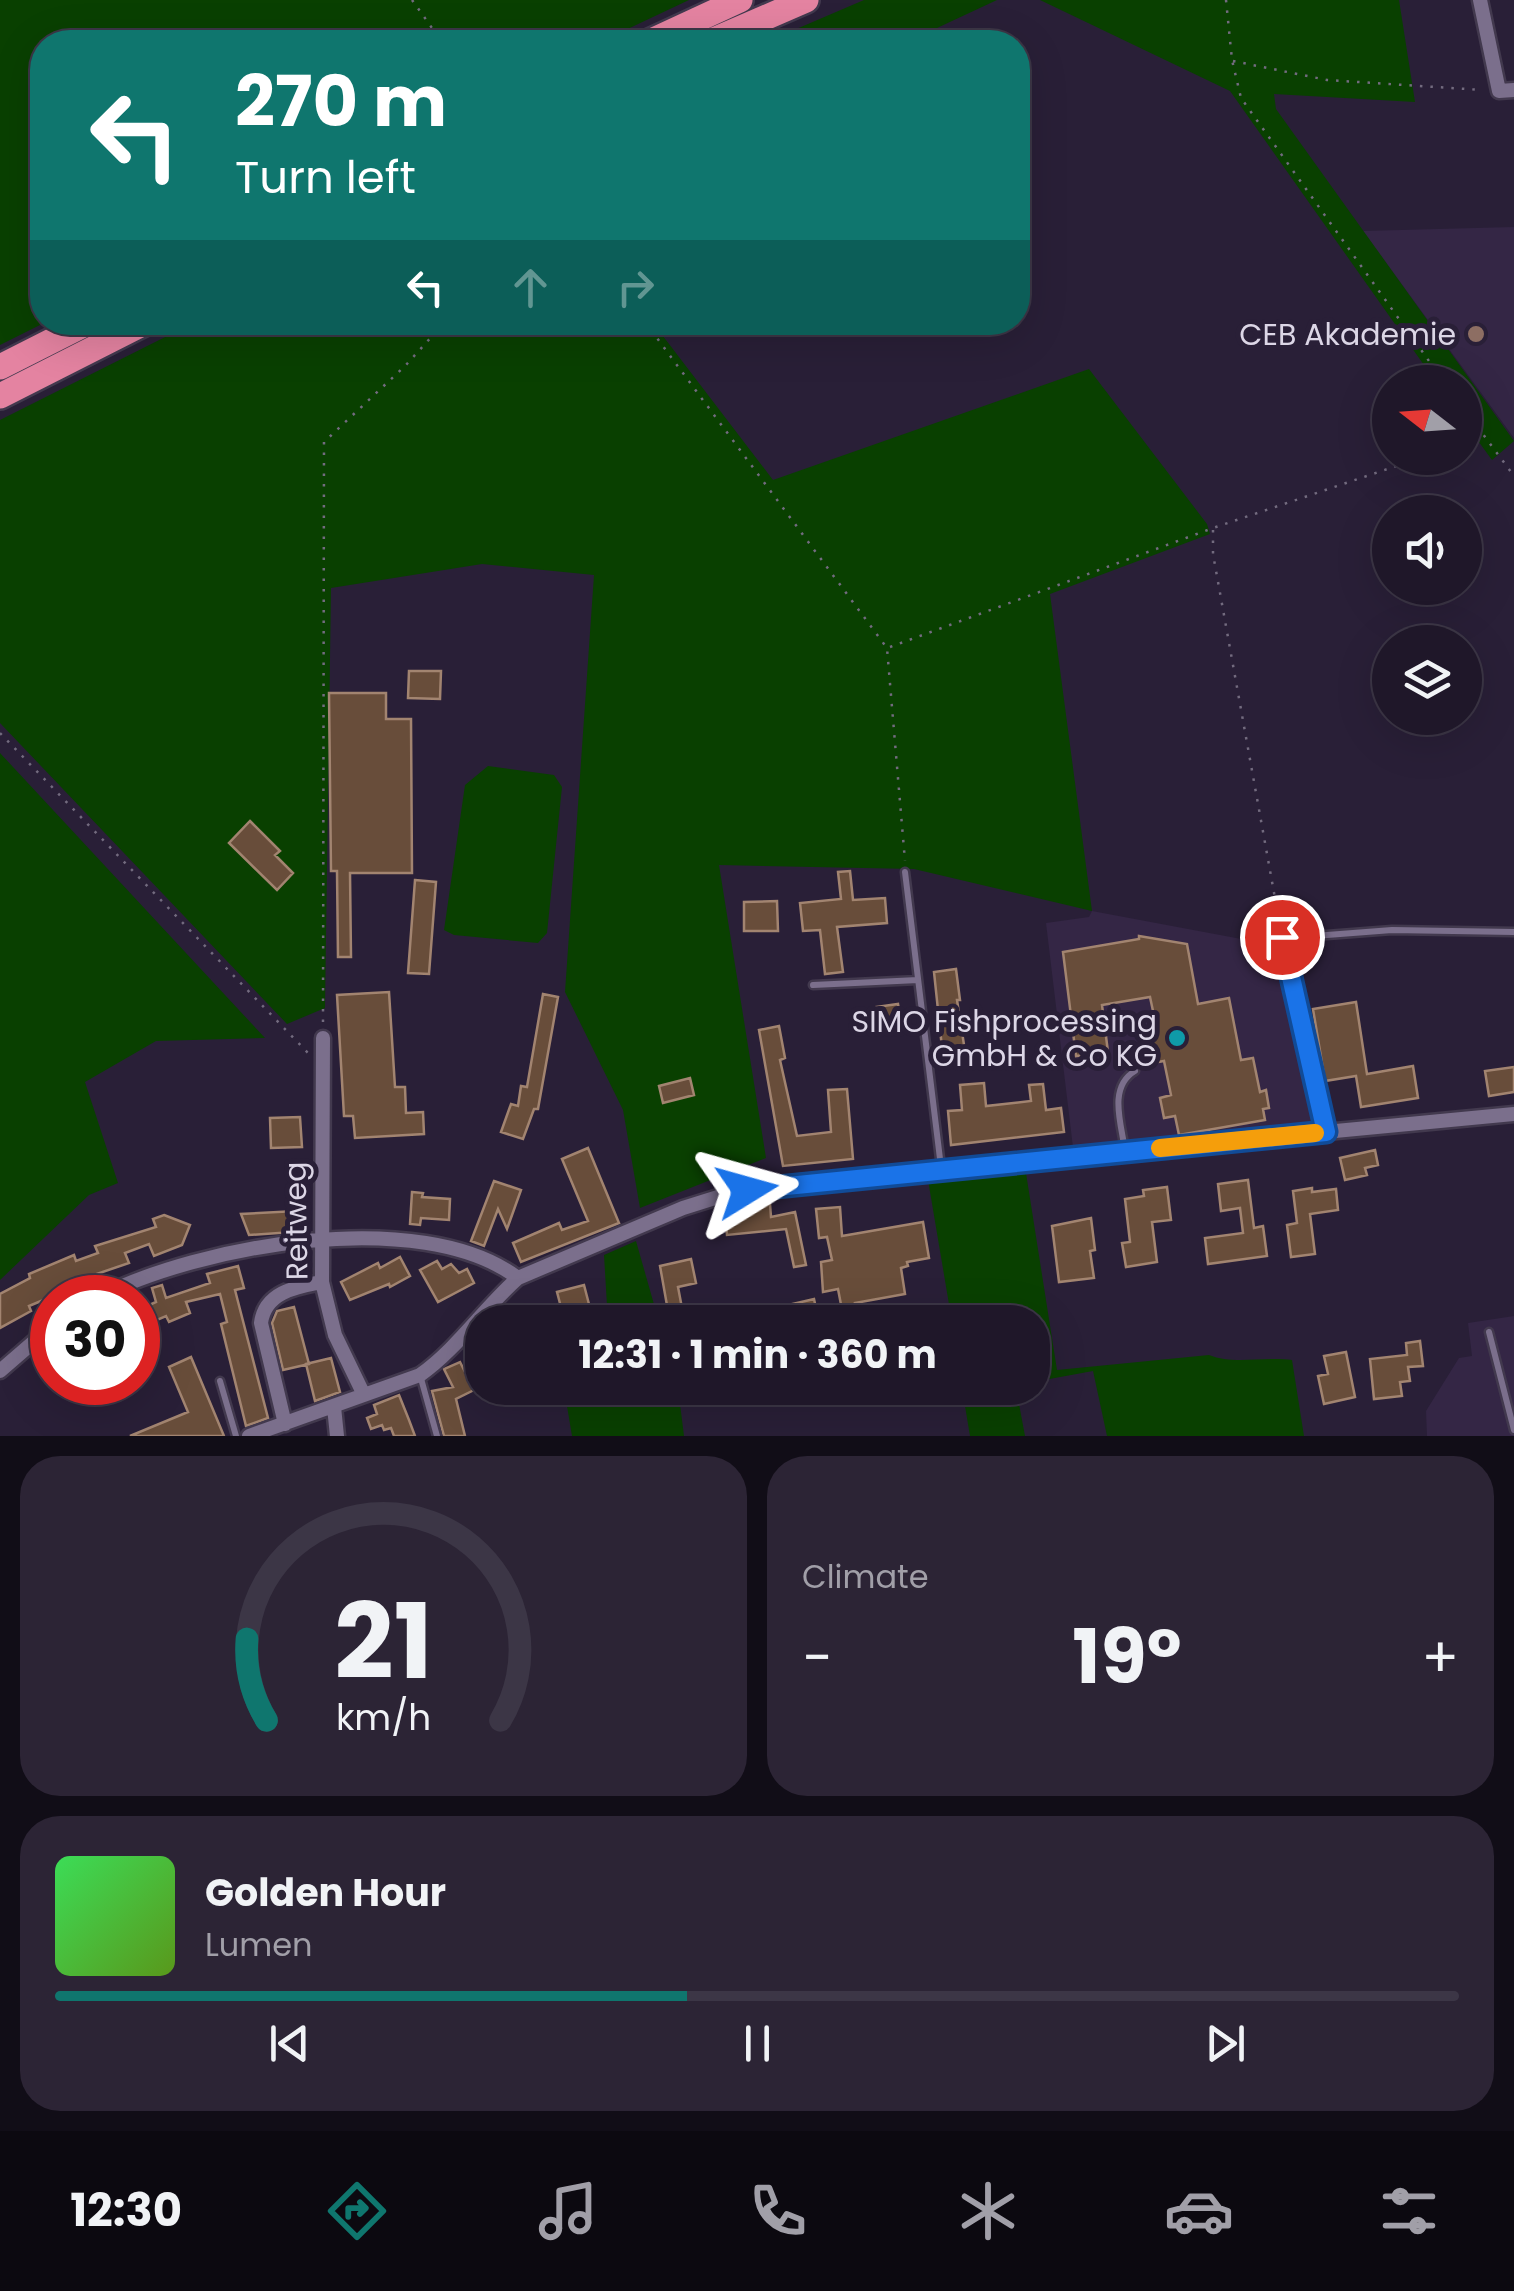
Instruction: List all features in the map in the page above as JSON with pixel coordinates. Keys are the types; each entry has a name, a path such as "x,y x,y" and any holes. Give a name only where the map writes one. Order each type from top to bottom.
{"highway":[{"path":"676,30 740,0"},
{"path":"737,30 806,0"},
{"path":"0,367 63,335"},
{"path":"0,396 120,335"}],"street":[{"path":"1480,0 1506,90"},
{"name":"Reitweg","path":"323,1038 322,1282 336,1334 364,1396"},
{"path":"248,1436 420,1375 436,1364 518,1278 718,1196 782,1184 1514,1114"},
{"path":"153,1275 221,1255 322,1241 380,1239 436,1242 490,1260 518,1278"},
{"path":"285,1424 262,1312 280,1294 322,1282"},
{"path":"0,1371 30,1345"},
{"path":"334,1407 337,1436"}],"lane":[{"path":"906,872 942,1168"},
{"path":"1284,953 1314,936 1392,930 1514,932"},
{"path":"1282,937 1326,1132"},
{"path":"813,985 918,980"},
{"path":"1125,1151 1118,1090 1123,1078 1135,1071"},
{"path":"1488,1332 1514,1430"},
{"path":"420,1375 438,1436"},
{"path":"220,1381 236,1436"}],"path":[{"path":"412,0 433,30"},
{"path":"1226,0 1232,60 1241,98 1432,365"},
{"path":"1232,60 1327,80 1506,90"},
{"path":"323,1038 324,442 432,335"},
{"path":"654,335 887,648 906,872"},
{"path":"1482,432 1514,476"},
{"path":"887,648 1372,474"},
{"path":"1214,528 1213,554 1282,937"},
{"path":"0,732 294,1039 322,1062"}],"shaded area":[{"name":"CEB Akademie","path":"1514,227 1514,438 1482,394 1482,365 1461,365 1363,231"},
{"path":"1092,911 1273,945 1294,960 1333,1142 1075,1164 1046,923 1089,917"},
{"path":"1514,1316 1514,1436 1427,1436 1426,1411 1459,1358 1472,1356 1468,1323"}],"green space":[{"path":"0,0 689,0 625,30 30,30 30,330 0,345"},
{"path":"864,0 997,0 933,30 794,30"},
{"path":"1040,0 1399,0 1415,102 1274,94 1276,109 1460,365 1424,365 1230,91"},
{"path":"169,335 662,335 773,480 1089,369 1207,524 1210,534 1050,594 1092,911 914,869 719,865 766,1158 640,1208 623,1110 565,992 594,575 482,564 331,588 325,1008 287,1024 0,723 0,420"},
{"path":"1482,396 1514,441 1492,460 1482,446"},
{"path":"0,753 265,1038 156,1041 85,1082 118,1183 89,1195 0,1280"},
{"path":"488,766 554,775 562,787 547,933 538,943 454,935 444,930 465,785"},
{"path":"1026,1173 1047,1305 949,1305 928,1180"},
{"path":"636,1241 654,1305 607,1305 604,1255"},
{"path":"1050,1326 1057,1370 1209,1355 1292,1360 1304,1436 1107,1436 1093,1371 1050,1379"},
{"path":"567,1405 680,1405 684,1436 572,1436"},
{"path":"965,1405 1019,1405 1025,1436 970,1436"}],"building":[{"path":"409,671 441,671 440,699 408,698"},
{"path":"329,693 386,693 386,719 411,719 412,873 350,873 351,957 338,957 337,871 331,871"},
{"path":"250,821 280,851 275,855 293,873 277,890 229,843"},
{"path":"850,871 853,900 885,898 887,923 837,927 843,972 825,974 820,930 803,931 800,903 841,899 838,872"},
{"path":"415,880 436,882 429,974 408,973"},
{"path":"777,901 778,931 744,931 744,902"},
{"path":"1139,936 1187,944 1198,1004 1229,998 1241,1060 1253,1058 1260,1092 1266,1090 1269,1108 1263,1109 1265,1120 1179,1135 1175,1116 1164,1118 1160,1098 1171,1095 1164,1061 1158,1062 1156,1051 1151,1052 1146,1027 1156,1025 1150,997 1102,1005 1108,1052 1076,1056 1063,952"},
{"path":"956,969 967,1064 944,1067 934,972"},
{"path":"389,992 395,1087 405,1087 406,1113 423,1112 424,1134 355,1138 353,1116 344,1116 337,995"},
{"path":"543,994 558,997 538,1109 534,1109 523,1139 501,1132 511,1104 518,1106 521,1086 527,1087"},
{"path":"1356,1002 1367,1074 1413,1066 1418,1098 1361,1107 1356,1076 1325,1081 1313,1009"},
{"path":"898,1004 902,1029 880,1033 876,1007"},
{"path":"779,1026 785,1058 780,1060 797,1136 831,1132 828,1090 847,1089 853,1159 783,1166 759,1030"},
{"path":"1514,1067 1514,1092 1489,1096 1485,1071"},
{"path":"690,1078 694,1095 663,1103 659,1086"},
{"path":"984,1083 986,1106 1031,1101 1029,1085 1043,1084 1046,1110 1061,1108 1064,1132 951,1145 948,1111 962,1110 960,1085"},
{"path":"300,1117 302,1147 271,1148 270,1118"},
{"path":"588,1148 619,1223 521,1262 513,1243 559,1223 562,1230 588,1221 562,1159"},
{"path":"1375,1150 1378,1165 1365,1168 1367,1175 1345,1180 1340,1158"},
{"path":"1248,1180 1254,1228 1263,1226 1267,1256 1208,1264 1205,1238 1243,1233 1240,1208 1221,1211 1218,1184"},
{"path":"494,1181 521,1190 507,1229 498,1209 484,1246 471,1241"},
{"path":"1167,1187 1171,1220 1152,1222 1157,1262 1126,1267 1122,1243 1130,1242 1125,1199 1144,1196 1143,1190"},
{"path":"1312,1188 1312,1192 1336,1189 1338,1210 1310,1214 1315,1254 1291,1257 1287,1225 1297,1223 1293,1191"},
{"path":"412,1192 423,1193 422,1197 450,1199 449,1220 421,1218 420,1225 410,1224"},
{"path":"770,1204 771,1217 795,1212 806,1265 794,1267 786,1229 727,1235 725,1208"},
{"path":"840,1207 842,1236 923,1222 929,1258 907,1262 908,1266 901,1268 905,1294 841,1305 838,1289 823,1292 821,1262 832,1260 827,1237 819,1238 816,1209"},
{"path":"296,1211 297,1232 249,1235 241,1214"},
{"path":"164,1215 190,1225 182,1245 154,1256 149,1244 125,1253 129,1263 94,1275 30,1278 29,1274 74,1255 76,1261 98,1253 95,1246 156,1227 153,1219"},
{"path":"1091,1218 1094,1278 1059,1282 1052,1226"},
{"path":"400,1257 410,1276 350,1300 341,1282 378,1263 380,1268"},
{"path":"691,1259 696,1283 678,1287 681,1305 667,1305 660,1266"},
{"path":"437,1261 442,1269 451,1264 459,1273 467,1269 474,1283 438,1302 420,1270"},
{"path":"238,1266 244,1288 235,1290 268,1418 246,1426 221,1324 227,1322 220,1294 186,1302 190,1313 169,1322 166,1316 160,1319 160,1286 166,1298 210,1283 207,1274"},
{"path":"30,1278 30,1312 0,1328 0,1294"},
{"path":"584,1285 589,1305 560,1305 557,1292"},
{"path":"814,1299 815,1305 788,1305"},
{"path":"294,1307 309,1364 283,1370 272,1323 277,1311"},
{"path":"1420,1341 1423,1366 1408,1367 1410,1381 1400,1382 1402,1396 1374,1399 1370,1359 1407,1355 1406,1343"},
{"path":"1346,1352 1355,1397 1324,1404 1318,1376 1328,1374 1324,1356"},
{"path":"191,1357 224,1436 130,1436 188,1412 169,1367"},
{"path":"331,1358 340,1392 315,1401 306,1364"},
{"path":"460,1362 465,1372 465,1394 456,1399 465,1436 444,1436 432,1391 453,1387 444,1369"},
{"path":"399,1395 415,1436 394,1436 391,1428 384,1430 382,1425 371,1429 367,1418 377,1414 374,1405"}],"slow traffic":[{"path":"1160,1148 1315,1133"}],"place":[{"name":"CEB Akademie","path":"1476,334"},
{"name":"SIMO Fishprocessing GmbH & Co KG","path":"1177,1038"}],"route":[{"path":"747,1190 1326,1132 1282,937"}]}
